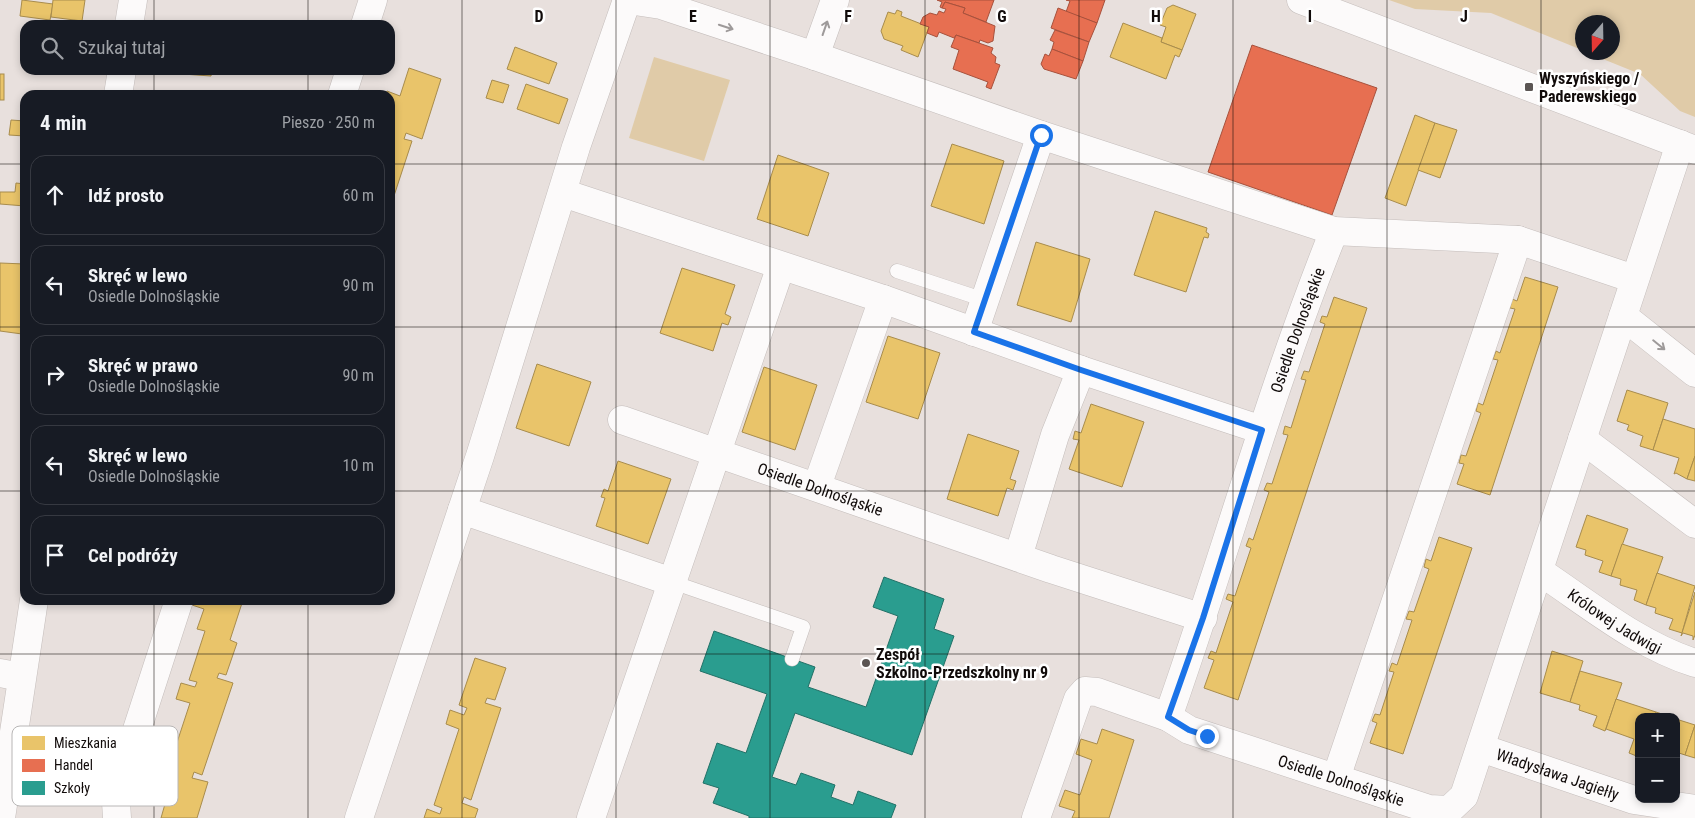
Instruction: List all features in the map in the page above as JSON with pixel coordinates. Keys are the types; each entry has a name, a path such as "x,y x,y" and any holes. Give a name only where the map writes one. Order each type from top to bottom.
{"street":[{"path":"130,20 133,0"},
{"path":"367,20 373,0"},
{"path":"359,818 462,510 563,193 628,0 660,6 815,56 1041,135 1334,231 1518,240 1634,280"},
{"path":"815,56 835,0"},
{"path":"1301,0 1688,147"},
{"path":"119,90 121,75"},
{"path":"344,90 348,75"},
{"path":"974,332 1041,135"},
{"name":"Osiedle Dolnośląskie","path":"1036,818 1078,699 1086,691 1098,692 1168,717 1189,730 1429,809 1449,810 1464,796 1634,280 1688,147"},
{"path":"563,193 1262,430"},
{"name":"Osiedle Dolnośląskie","path":"1168,717 1203,618 1262,430 1334,231"},
{"path":"1336,778 1518,240"},
{"path":"591,818 781,266"},
{"path":"817,486 883,300"},
{"path":"1623,316 1695,374"},
{"path":"1018,557 1055,435 1081,370"},
{"name":"Osiedle Dolnośląskie","path":"622,420 1018,557 1203,618"},
{"path":"1582,439 1695,524"},
{"path":"462,510 672,582"},
{"name":"Królowej Jadwigi","path":"1539,571 1643,640 1669,655 1695,663"},
{"path":"1,818 11,675 32,605"},
{"path":"138,726 177,605"},
{"name":"Władysława Jagiełły","path":"1481,748 1630,809 1695,809"}],"lane":[{"path":"897,270 984,300"},
{"path":"672,582 802,627 792,659"}],"shaded area":[{"path":"1389,0 1695,0 1695,117 1680,111 1640,74 1605,60 1620,60 1620,15 1575,15 1575,47 1491,13 1415,9"},
{"path":"654,57 730,80 704,161 629,138"}],"building: Mieszkania":[{"path":"22,0 53,4 50,20 20,16"},
{"path":"53,0 85,0 82,20 51,17"},
{"path":"1173,5 1196,14 1182,50 1161,42 1166,27 1160,25 1167,8"},
{"path":"897,10 902,12 901,16 929,27 918,57 901,50 903,46 884,39 881,31 888,12 895,14"},
{"path":"1123,23 1162,38 1161,42 1182,50 1179,57 1175,55 1166,79 1110,57"},
{"path":"515,47 557,63 549,84 507,69"},
{"path":"409,68 441,79 422,139 406,133 404,139 412,141 395,193 395,94 400,96"},
{"path":"0,74 4,74 4,100 0,100"},
{"path":"492,80 509,85 503,103 486,98"},
{"path":"526,84 568,99 559,124 517,109"},
{"path":"1415,115 1435,123 1406,206 1385,198"},
{"path":"11,120 20,121 20,136 9,135"},
{"path":"1435,123 1457,130 1440,178 1418,170"},
{"path":"952,144 1004,161 984,224 931,206"},
{"path":"778,155 829,173 808,236 757,219"},
{"path":"16,183 20,183 20,206 0,204 0,192 15,192"},
{"path":"1155,211 1207,228 1208,238 1204,237 1186,292 1134,275"},
{"path":"1036,242 1090,259 1071,322 1017,305"},
{"path":"0,263 20,264 20,334 0,331"},
{"path":"682,268 735,285 725,314 731,317 728,325 722,323 713,351 660,333"},
{"path":"1525,277 1558,287 1490,495 1457,484 1464,464 1459,463 1461,455 1466,456 1481,413 1476,411 1478,403 1483,405 1498,360 1493,359 1496,351 1500,353 1515,309 1510,308 1512,299 1517,301"},
{"path":"1334,297 1367,308 1238,700 1204,688 1214,660 1208,658 1211,651 1216,653 1233,602 1226,599 1228,594 1235,596 1251,548 1246,546 1249,538 1253,540 1269,492 1264,490 1267,483 1272,484 1288,435 1283,434 1285,426 1291,428 1306,380 1301,379 1304,371 1309,372 1325,324 1320,322 1322,316 1327,317"},
{"path":"888,336 940,353 918,419 866,402"},
{"path":"537,364 591,382 569,446 516,428"},
{"path":"764,367 817,385 795,450 742,432"},
{"path":"1627,390 1668,403 1653,450 1640,446 1643,436 1627,430 1629,425 1617,421"},
{"path":"1091,404 1144,422 1122,487 1069,469 1079,440 1073,439 1075,431 1081,433"},
{"path":"1663,419 1695,429 1695,456 1687,479 1676,473 1674,474 1679,458 1653,450"},
{"path":"968,434 1019,451 1010,479 1016,481 1013,490 1007,488 998,516 947,499"},
{"path":"1695,456 1695,481 1687,479"},
{"path":"618,461 671,479 648,544 596,526 605,498 601,497 604,489 608,491"},
{"path":"1587,515 1628,529 1611,576 1599,572 1603,561 1585,555 1586,550 1576,547"},
{"path":"1439,537 1472,548 1403,754 1370,743 1377,723 1372,721 1375,714 1380,715 1394,672 1389,671 1392,663 1397,665 1412,620 1406,619 1409,611 1414,612 1429,569 1424,567 1426,559 1431,561"},
{"path":"1622,544 1663,557 1646,605 1634,600 1637,590 1620,585 1621,579 1611,576"},
{"path":"1657,573 1695,586 1682,633 1669,629 1673,619 1655,613 1656,608 1646,605"},
{"path":"1695,592 1695,635 1693,640 1693,636 1683,633 1681,636"},
{"path":"192,605 241,605 230,640 237,643 226,675 219,673 217,678 233,683 202,775 194,772 192,778 208,782 197,818 161,818 164,806 178,806 178,739 190,703 176,699 181,683 195,687 197,682 189,680 205,631 197,629 204,609"},
{"path":"1552,651 1583,661 1570,702 1540,693"},
{"path":"475,658 506,668 495,700 487,698 485,703 501,708 471,800 464,797 462,803 478,809 475,818 424,818 427,809 440,814 442,808 434,805 459,729 446,724 450,710 464,715 467,708 459,705"},
{"path":"1580,671 1622,683 1605,731 1593,726 1597,716 1579,710 1580,705 1570,702"},
{"path":"1616,699 1656,712 1635,713 1635,755 1629,753 1634,739 1606,729"},
{"path":"1680,720 1695,725 1685,755 1680,753"},
{"path":"1695,725 1695,758 1685,755"},
{"path":"1102,729 1134,740 1109,818 1072,818 1075,811 1059,806 1065,790 1080,795 1092,760 1076,754 1081,739 1097,744"}],"building: Handel":[{"path":"937,0 994,0 986,22 963,13 965,8 945,2 942,8 940,7 942,2"},
{"path":"1066,0 1105,0 1097,23 1066,12 1070,1"},
{"path":"945,2 965,8 963,13 995,26 993,41 988,43 980,40 979,43 956,35 954,38 939,32 937,37 927,33 929,27 920,24 923,17 930,13 937,15 939,11 944,13 946,9 942,8"},
{"path":"1058,8 1097,23 1089,42 1051,28"},
{"path":"1055,30 1089,42 1083,61 1052,49 1054,42 1050,40"},
{"path":"956,35 993,48 991,53 996,57 995,63 1000,65 991,89 986,87 988,82 953,69 959,50 951,47"},
{"path":"1252,45 1377,88 1332,215 1208,172"},
{"path":"1052,49 1083,61 1076,79 1044,69 1041,64 1045,54 1049,56"}],"building: Szkoły":[{"path":"884,577 944,599 934,629 954,636 912,755 795,713 772,777 796,785 801,773 835,785 831,797 853,805 858,791 896,805 891,818 749,818 749,816 713,803 719,788 703,783 717,743 746,753 767,694 700,671 714,631 815,667 808,687 866,707 898,616 873,607"}],"place":[{"name":"Wyszyńskiego / Paderewskiego","path":"1529,87"},
{"name":"Zespół Szkolno-Przedszkolny nr 9","path":"866,663"}],"route":[{"path":"1041,135 974,332 1081,370 1262,430 1203,618 1168,717 1189,730 1207,736"}]}
